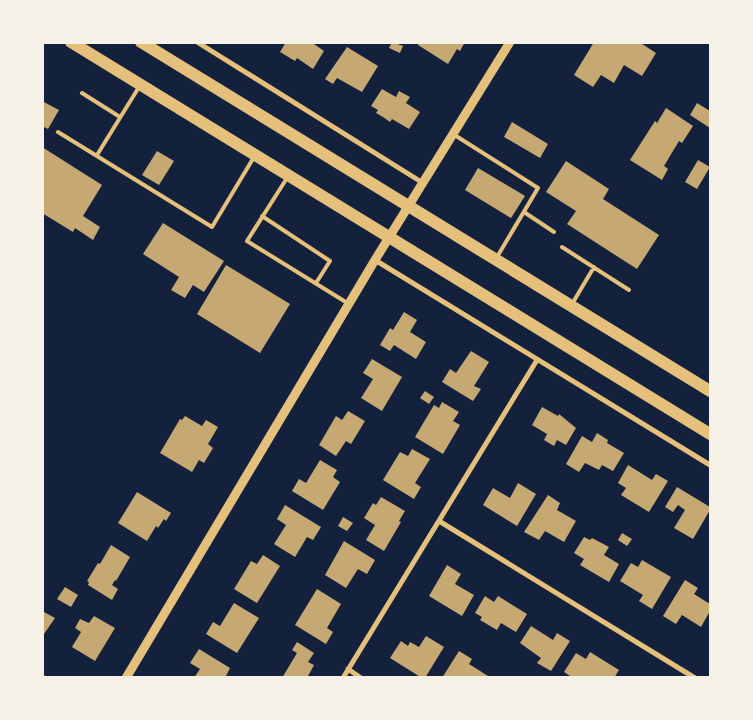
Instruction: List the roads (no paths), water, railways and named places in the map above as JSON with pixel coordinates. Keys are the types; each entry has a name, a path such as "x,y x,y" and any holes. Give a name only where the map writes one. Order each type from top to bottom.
{"main road":[{"path":"71,42 710,434"},
{"path":"141,42 710,391"}],"street":[{"path":"197,42 422,183"},
{"path":"126,678 375,260 510,42"},
{"path":"375,260 710,466"},
{"path":"343,678 537,360"},
{"path":"439,521 695,678"},
{"path":"348,669 361,678"}],"lane":[{"path":"96,155 141,85"},
{"path":"82,93 120,117"},
{"path":"58,132 212,227 255,155"},
{"path":"453,134 538,188 496,259"},
{"path":"289,176 247,241 349,304"},
{"path":"524,212 554,232"},
{"path":"262,216 330,261 316,283"},
{"path":"562,247 629,290"},
{"path":"571,306 594,267"}]}
